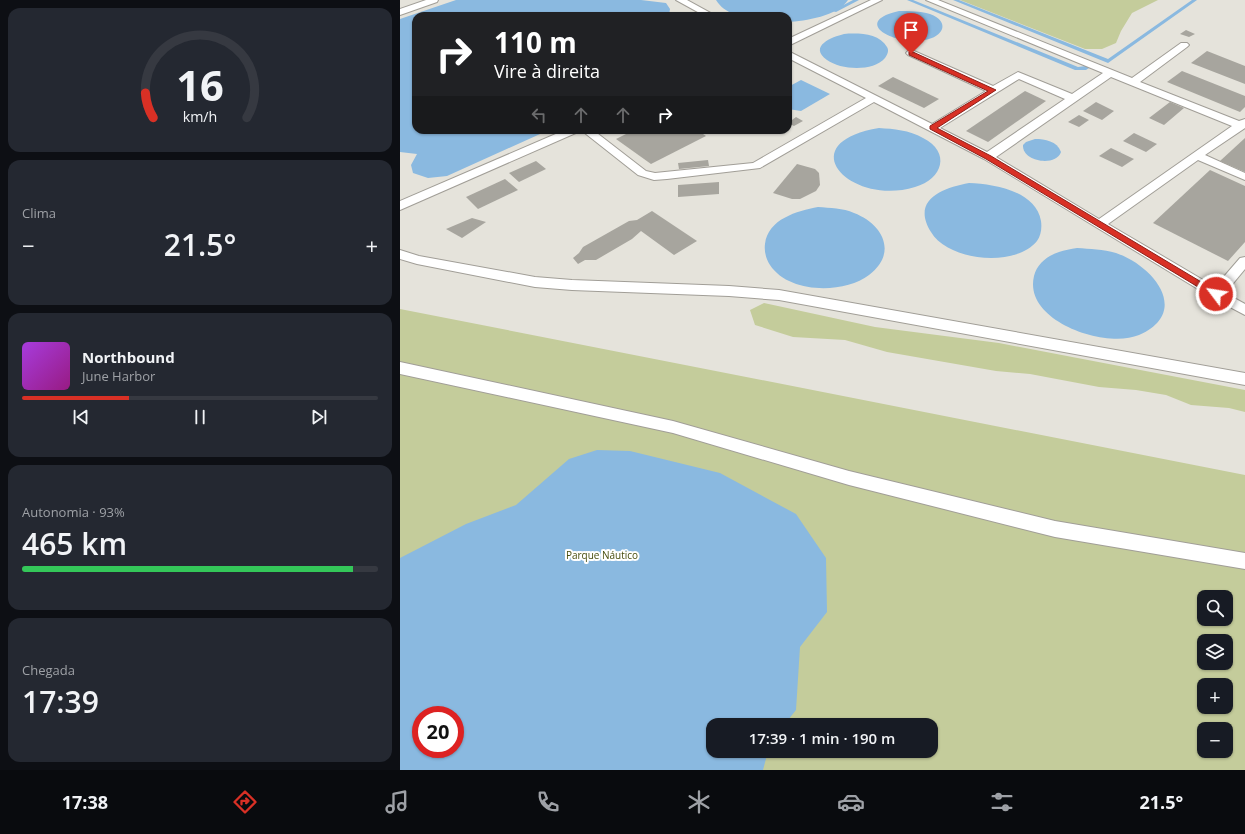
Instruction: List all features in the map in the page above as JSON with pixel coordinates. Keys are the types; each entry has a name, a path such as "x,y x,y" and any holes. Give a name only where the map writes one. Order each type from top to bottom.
{"lane":[{"path":"400,12 434,0"},
{"path":"680,0 704,12"},
{"path":"792,41 878,0"},
{"path":"930,0 1132,82 1243,124"},
{"path":"1132,82 1184,45"},
{"path":"911,54 993,90"},
{"path":"792,56 988,157 1245,310"},
{"path":"988,157 1110,73"},
{"path":"933,128 1018,75 1074,99"},
{"path":"591,134 642,173 654,177 756,166 874,98"},
{"path":"1100,224 1243,124"},
{"path":"401,205 565,134"},
{"path":"1197,156 1245,177"},
{"path":"400,254 417,260 535,282 572,285 728,291 779,295 1245,379"},
{"path":"1216,294 1245,261"},
{"path":"400,368 673,427 849,478 1055,528 1245,561"}],"green space":[{"path":"960,0 1158,0 1132,13 1121,31 1116,43 1102,49 1085,49"},
{"path":"764,303 875,327 999,343 1245,390 1245,412 1229,408 1191,405 1166,395 1136,390 1099,387 1030,374 996,371 887,352 845,340 793,337 755,325 750,310"},
{"name":"Parque Náutico","path":"400,309 1245,475 1245,770 400,770"}],"water":[{"path":"456,0 641,0 666,3 670,9 670,12 421,12"},
{"path":"716,0 848,0 837,10 829,14 812,19 792,21 792,12 730,12 722,7"},
{"path":"899,11 930,14 937,17 941,21 942,29 936,36 925,40 913,41 901,40 882,32 878,27 878,21 885,16"},
{"path":"412,15 412,134 540,134 447,176 428,178 413,173 411,165 417,154 400,152 400,19"},
{"path":"844,34 874,36 883,42 888,48 887,55 880,63 873,66 857,68 840,66 827,60 822,55 820,50 821,46 828,40"},
{"path":"801,80 830,94 801,111 792,110 792,85"},
{"path":"879,128 896,129 912,133 932,144 938,150 940,165 932,178 915,187 891,191 870,188 852,181 839,171 834,159 838,146 852,136"},
{"path":"1035,139 1047,140 1057,145 1061,152 1058,157 1047,161 1033,159 1024,151 1023,145 1026,142"},
{"path":"969,183 990,185 1012,191 1023,196 1037,211 1041,221 1041,232 1037,241 1027,250 1014,255 998,258 982,258 966,255 940,242 931,232 926,221 925,212 927,204 932,197 940,192"},
{"path":"818,207 850,211 873,224 879,232 885,249 883,258 878,266 869,275 846,286 817,288 803,286 790,281 779,275 770,265 767,260 765,244 767,235 772,228 778,222 793,214"},
{"path":"1077,248 1116,253 1130,259 1143,268 1154,279 1161,290 1165,302 1163,314 1154,325 1139,335 1124,338 1107,338 1070,328 1053,318 1041,306 1034,292 1034,276 1037,268 1050,256"},
{"path":"597,450 630,451 720,473 796,514 826,558 827,612 800,647 796,710 790,718 706,718 706,758 766,758 763,770 400,770 400,558 466,524 516,505 569,459"}],"building":[{"path":"1186,30 1195,34 1189,37 1180,34"},
{"path":"1207,51 1245,66 1245,84 1191,63"},
{"path":"1182,71 1245,96 1245,107 1240,112 1167,82"},
{"path":"893,77 939,99 924,108 878,86"},
{"path":"1025,91 1046,101 988,142 966,131"},
{"path":"1096,102 1114,111 1102,120 1083,111"},
{"path":"1170,102 1184,108 1164,125 1149,118"},
{"path":"1079,115 1089,120 1079,127 1068,122"},
{"path":"796,117 803,121 794,126 792,125 792,120"},
{"path":"1134,133 1157,144 1146,152 1123,141"},
{"path":"626,134 703,134 706,136 651,164 616,139"},
{"path":"1245,138 1245,172 1220,161"},
{"path":"1111,148 1134,159 1122,167 1099,156"},
{"path":"708,160 709,166 679,169 678,163"},
{"path":"536,161 546,169 519,182 509,173"},
{"path":"797,164 815,169 819,173 820,185 816,191 800,199 792,199 773,193"},
{"path":"1210,170 1245,186 1245,242 1228,261 1153,223"},
{"path":"505,179 518,190 478,209 466,197"},
{"path":"719,182 719,194 678,197 678,185"},
{"path":"652,211 697,241 674,255 641,231 632,239 596,260 585,260 578,264 573,258 583,247 629,221 637,220"},
{"path":"472,218 486,222 462,238 446,229"}],"waterway":[{"path":"834,11 857,0"},
{"path":"909,0 1077,69 1086,68"},
{"path":"955,0 1108,61 1195,0"}],"route":[{"path":"911,54 993,90 933,128 988,157 1216,294"}]}
